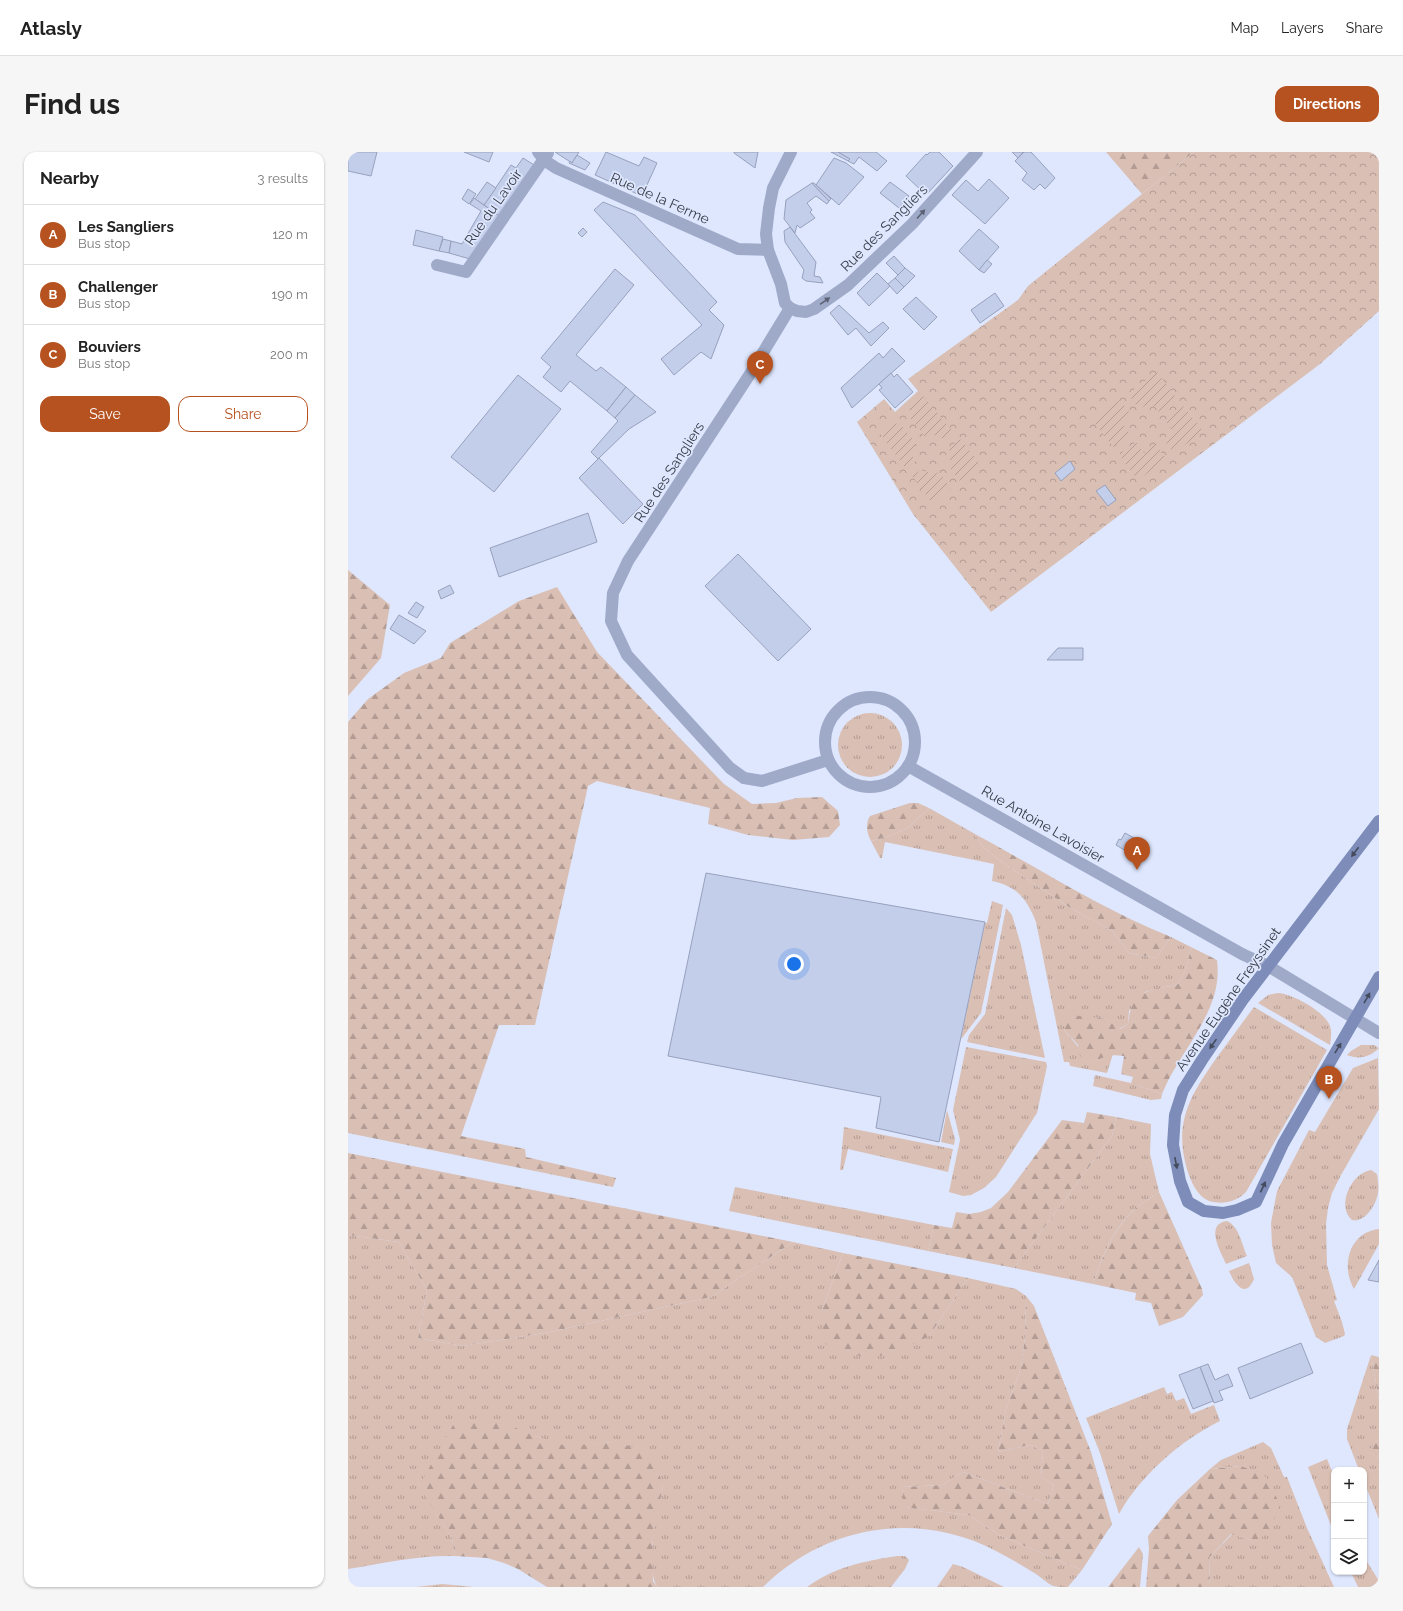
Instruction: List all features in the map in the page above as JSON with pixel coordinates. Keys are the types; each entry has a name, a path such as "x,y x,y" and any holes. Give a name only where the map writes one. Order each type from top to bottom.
{"street":[{"path":"790,308 785,303 781,284 768,250 766,234 773,188 791,152"},
{"name":"Rue des Sangliers","path":"828,760 762,781 744,778 730,768 627,655 611,620 613,593 628,561 750,374 790,308 797,311 806,312 814,309 848,285 912,224 977,152"},
{"name":"Rue de la Ferme","path":"544,155 556,168 738,249 768,250"},
{"name":"Rue du Lavoir","path":"437,265 466,272 544,155"},
{"path":"874,696 889,700 902,709 911,722 915,733 913,755 908,766 899,776 887,784 873,787 859,786 846,781 835,772 828,760 824,745 826,729 833,715 844,704 858,697 874,696"},
{"name":"Rue Antoine Lavoisier","path":"908,766 1242,954 1268,966 1379,1033"},
{"name":"Avenue Eugène Freyssinet","path":"1379,821 1268,966 1202,1060 1183,1090 1176,1115 1173,1145 1176,1165 1188,1202 1204,1211 1223,1213 1237,1210 1256,1202 1283,1144 1379,977"}],"green space":[{"path":"1106,152 1194,152 1142,194"},
{"path":"1194,152 1379,152 1379,311 1320,364 991,612 913,514 857,422 884,399 895,412 918,391 908,379 1018,300 1028,286"},
{"path":"1157,372 1177,399 1159,412 1151,402 1139,409 1128,394"},
{"path":"923,396 953,432 943,439 934,435 925,437 909,416 911,411 910,407"},
{"path":"1120,400 1132,416 1122,423 1130,434 1113,447 1093,421"},
{"path":"1183,406 1203,431 1174,453 1163,439 1173,431 1165,420"},
{"path":"890,422 894,424 900,423 916,444 912,453 915,462 906,469 879,432"},
{"path":"960,439 981,465 960,481 948,466 951,457 949,448"},
{"path":"1136,442 1144,453 1155,444 1166,459 1138,480 1119,455"},
{"path":"921,470 935,474 939,472 951,489 932,503 912,476"},
{"path":"348,570 390,605 381,658 348,696"},
{"path":"557,587 597,652 724,784 752,804 776,803 797,798 822,797 838,811 840,825 829,837 793,840 748,835 708,824 710,808 597,781 588,786 535,1025 499,1025 461,1136 525,1149 526,1157 616,1178 613,1187 348,1133 348,722 368,699 404,673 441,658 450,643 519,601"},
{"path":"870,713 882,716 893,722 899,733 902,745 899,757 893,768 882,774 870,777 858,774 847,768 841,757 838,745 841,733 847,722 858,716"},
{"path":"910,803 918,803 929,808 908,828 889,836 871,841 867,828 867,822 870,816"},
{"path":"929,808 975,834 983,847 1006,865 1069,907 1112,931 1129,953 1156,958 1171,937 1191,947 1186,970 1178,984 1145,992 1129,1011 1128,1024 1119,1029 1106,1019 1090,1018 1064,1030 1092,1063 1104,1056 1113,1054 1107,1073 1070,1066 1069,1062 1064,1062 1036,922 1025,900 1015,890 1001,883 992,881 994,864 885,842 882,858 880,858 871,841 889,836 908,828"},
{"path":"975,834 1096,902 1171,937 1156,958 1129,953 1112,931 1069,907 1006,865 983,847"},
{"path":"992,901 1003,905 981,1013 961,1038 985,923 987,923"},
{"path":"1006,908 1012,915 1021,945 1045,1058 967,1042 969,1035 985,1014"},
{"path":"1191,947 1217,960 1217,979 1214,996 1199,1029 1179,1061 1162,1094 1131,1083 1133,1077 1121,1074 1124,1056 1108,1056 1092,1063 1080,1056 1078,1045 1064,1030 1064,1020 1072,1015 1106,1019 1120,1029 1128,1024 1133,1004 1143,994 1178,984 1186,970"},
{"path":"1278,993 1292,996 1307,1004 1327,1020 1331,1033 1330,1045 1258,1003 1268,995"},
{"path":"1254,1007 1327,1050 1246,1192 1229,1202 1219,1203 1209,1201 1201,1196 1195,1188 1187,1169 1183,1152 1182,1137 1187,1109 1200,1083"},
{"path":"1361,1045 1374,1045 1379,1048 1372,1054 1364,1057 1351,1057 1347,1055"},
{"path":"966,1047 1046,1062 1047,1066 1037,1113 996,1177 984,1188 971,1195 963,1196 949,1192 960,1140 953,1110"},
{"path":"1378,1058 1379,1109 1341,1175 1332,1193 1328,1208 1326,1224 1327,1265 1337,1300 1334,1301 1345,1334 1344,1336 1325,1343 1316,1337 1292,1277 1276,1263 1272,1245 1271,1223 1277,1191 1309,1130 1315,1132 1353,1068"},
{"path":"1095,1075 1131,1083 1162,1094 1161,1099 1151,1100 1093,1086"},
{"path":"947,1110 955,1139 954,1145 941,1142"},
{"path":"1087,1112 1116,1117 1112,1136 1014,1268 928,1251 934,1225 952,1228 956,1212 969,1214 981,1212 991,1208 1008,1192 1062,1120 1084,1123"},
{"path":"1116,1117 1151,1124 1150,1154 1159,1192 1137,1207 1120,1226 1104,1255 1093,1284 1014,1268 1112,1136"},
{"path":"844,1127 953,1149 948,1172 848,1149 843,1170 840,1170"},
{"path":"348,1153 793,1242 711,1297 545,1333 463,1346 418,1338 427,1290 399,1242 348,1235"},
{"path":"1371,1170 1377,1174 1377,1198 1372,1208 1365,1216 1361,1219 1352,1220 1347,1214 1345,1207 1348,1191 1357,1177 1364,1172"},
{"path":"735,1187 934,1225 928,1251 729,1211"},
{"path":"1159,1192 1202,1289 1203,1295 1183,1317 1159,1326 1151,1303 1135,1300 1136,1293 1093,1284 1104,1254 1120,1226 1137,1207"},
{"path":"1227,1221 1231,1223 1240,1236 1247,1256 1226,1264 1218,1246 1215,1233 1216,1227 1220,1223"},
{"path":"1379,1229 1379,1244 1354,1289 1348,1270 1350,1251 1361,1236 1369,1231"},
{"path":"348,1235 399,1242 427,1290 418,1338 463,1346 545,1333 711,1297 793,1242 843,1253 822,1310 929,1336 968,1278 1016,1289 1026,1296 1025,1337 1021,1368 1006,1409 998,1452 1030,1445 1043,1451 1041,1477 1054,1485 1048,1504 963,1472 942,1485 902,1487 905,1507 969,1515 999,1535 1082,1570 1068,1587 1053,1586 1006,1556 966,1538 936,1531 905,1528 874,1530 844,1538 815,1549 788,1566 763,1587 657,1587 653,1577 652,1551 655,1522 663,1485 613,1442 566,1447 535,1436 419,1485 452,1538 455,1556 415,1558 348,1569"},
{"path":"843,1253 968,1278 929,1336 899,1352 866,1358 825,1344 822,1310"},
{"path":"1249,1263 1254,1279 1251,1285 1243,1289 1237,1284 1229,1271"},
{"path":"1026,1296 1034,1306 1091,1452 1112,1524 1082,1570 999,1535 969,1515 904,1507 902,1487 942,1485 963,1472 1048,1504 1054,1485 1041,1477 1043,1451 1030,1445 998,1452 1006,1409 1021,1368 1025,1337"},
{"path":"1371,1355 1379,1400 1379,1439 1368,1452 1379,1458 1379,1519 1367,1489 1367,1467 1358,1467 1347,1439 1347,1429"},
{"path":"1371,1355 1379,1357 1379,1400"},
{"path":"1164,1387 1167,1394 1172,1392 1176,1401 1184,1398 1191,1414 1214,1405 1220,1421 1191,1438 1163,1460 1138,1486 1119,1514 1100,1453 1086,1418"},
{"path":"497,1420 535,1436 566,1446 613,1442 652,1452 663,1485 652,1545 653,1581 657,1587 547,1587 518,1569 504,1563 487,1558 455,1556 452,1538 419,1486 453,1425"},
{"path":"1379,1439 1379,1458 1367,1452"},
{"path":"1263,1442 1271,1448 1284,1477 1287,1477 1307,1528 1334,1587 1210,1587 1209,1558 1232,1534 1253,1541 1241,1466 1210,1469 1221,1460"},
{"path":"1327,1459 1331,1469 1331,1525 1308,1467"},
{"path":"1241,1466 1265,1476 1280,1504 1268,1534 1253,1541 1231,1534 1209,1558 1210,1587 1146,1587 1149,1549 1148,1536 1177,1500 1210,1469"},
{"path":"1139,1547 1143,1554 1140,1587 1108,1587"},
{"path":"897,1556 905,1556 909,1560 905,1569 891,1587 807,1587 828,1574 850,1566"},
{"path":"1367,1562 1379,1581 1379,1587 1358,1587 1352,1575 1367,1575"},
{"path":"953,1564 963,1567 1004,1587 937,1587"},
{"path":"442,1584 474,1587 416,1587"}],"building":[{"path":"348,152 377,152 371,176 348,171"},
{"path":"464,152 493,152 489,162"},
{"path":"555,152 579,152 572,163"},
{"path":"606,152 639,166 644,157 657,163 642,196 595,175"},
{"path":"758,152 755,168 734,153"},
{"path":"831,152 838,152 850,159 848,161"},
{"path":"838,152 876,152 887,161 877,171 859,157 854,164 848,161 850,159"},
{"path":"930,152 939,152 953,166 926,195 906,176 926,154 927,155"},
{"path":"1012,152 1023,152 1018,158"},
{"path":"1024,152 1031,152 1055,178 1045,189 1040,184 1034,190 1022,180 1027,173 1015,161"},
{"path":"577,155 590,163 585,170 569,163 570,161 572,163"},
{"path":"523,158 534,165 499,216 484,205 511,165 516,168"},
{"path":"834,158 846,163 864,177 839,205 816,185"},
{"path":"989,179 1009,198 985,224 952,195 966,180 978,191"},
{"path":"487,182 496,188 484,205 475,199"},
{"path":"890,182 909,196 899,208 880,193"},
{"path":"812,183 829,201 827,204 816,196 807,203 812,210 810,212 815,218 800,228 797,225 795,233 784,219 786,200"},
{"path":"812,183 814,183 831,199 829,201"},
{"path":"468,189 476,194 469,204 462,199"},
{"path":"474,198 499,216 470,259 449,253 451,241 462,244 481,211 470,204"},
{"path":"603,202 635,215 717,302 709,310 724,325 711,359 701,352 674,375 661,359 702,325 594,210"},
{"path":"790,227 816,262 814,276 820,277 823,283 806,281 802,278 804,270 785,242 784,231"},
{"path":"583,228 587,232 582,237 578,233"},
{"path":"979,229 999,247 979,270 959,251"},
{"path":"416,230 443,237 439,251 413,245"},
{"path":"443,239 451,241 449,253 439,251"},
{"path":"894,256 905,268 898,275 886,263"},
{"path":"987,260 992,264 984,273 979,270"},
{"path":"905,268 915,276 904,287 895,278"},
{"path":"615,269 634,285 576,355 596,371 601,367 626,387 607,411 570,381 561,392 543,377 551,367 541,358"},
{"path":"877,273 890,286 869,306 857,293"},
{"path":"895,278 904,287 897,294 888,284"},
{"path":"995,293 1004,306 980,323 971,310"},
{"path":"916,297 937,317 924,330 903,309"},
{"path":"839,305 869,333 883,322 889,328 871,346 856,328 848,335 830,313"},
{"path":"892,348 905,361 852,408 841,388 879,353 883,358"},
{"path":"891,373 894,377 897,374 913,392 895,408 879,390 882,388 879,384"},
{"path":"518,375 561,409 494,492 451,457"},
{"path":"626,387 635,395 615,418 607,411"},
{"path":"635,395 656,412 629,429 598,459 591,452 618,421 615,418"},
{"path":"599,458 643,504 623,524 579,478"},
{"path":"1070,461 1075,469 1061,481 1055,473"},
{"path":"1105,485 1116,500 1108,506 1096,491"},
{"path":"588,513 597,542 499,577 490,548"},
{"path":"738,554 811,629 778,661 705,586"},
{"path":"450,585 454,593 441,599 438,591"},
{"path":"416,602 424,607 417,618 408,613"},
{"path":"399,615 426,631 414,644 390,629"},
{"path":"1058,648 1083,648 1083,660 1047,660"},
{"path":"1125,833 1134,838 1126,851 1116,845"},
{"path":"706,873 985,922 939,1142 876,1128 881,1097 668,1056"},
{"path":"1379,1260 1379,1282 1368,1280"},
{"path":"1301,1343 1313,1373 1250,1399 1238,1368"},
{"path":"1208,1364 1215,1380 1228,1374 1233,1386 1219,1391 1223,1400 1214,1403 1200,1367"},
{"path":"1200,1367 1213,1401 1193,1409 1179,1375"}],"place":[{"name":"Bouviers","path":"760,384"},
{"name":"Les Sangliers","path":"1137,870"},
{"name":"Challenger","path":"1329,1099"}]}
